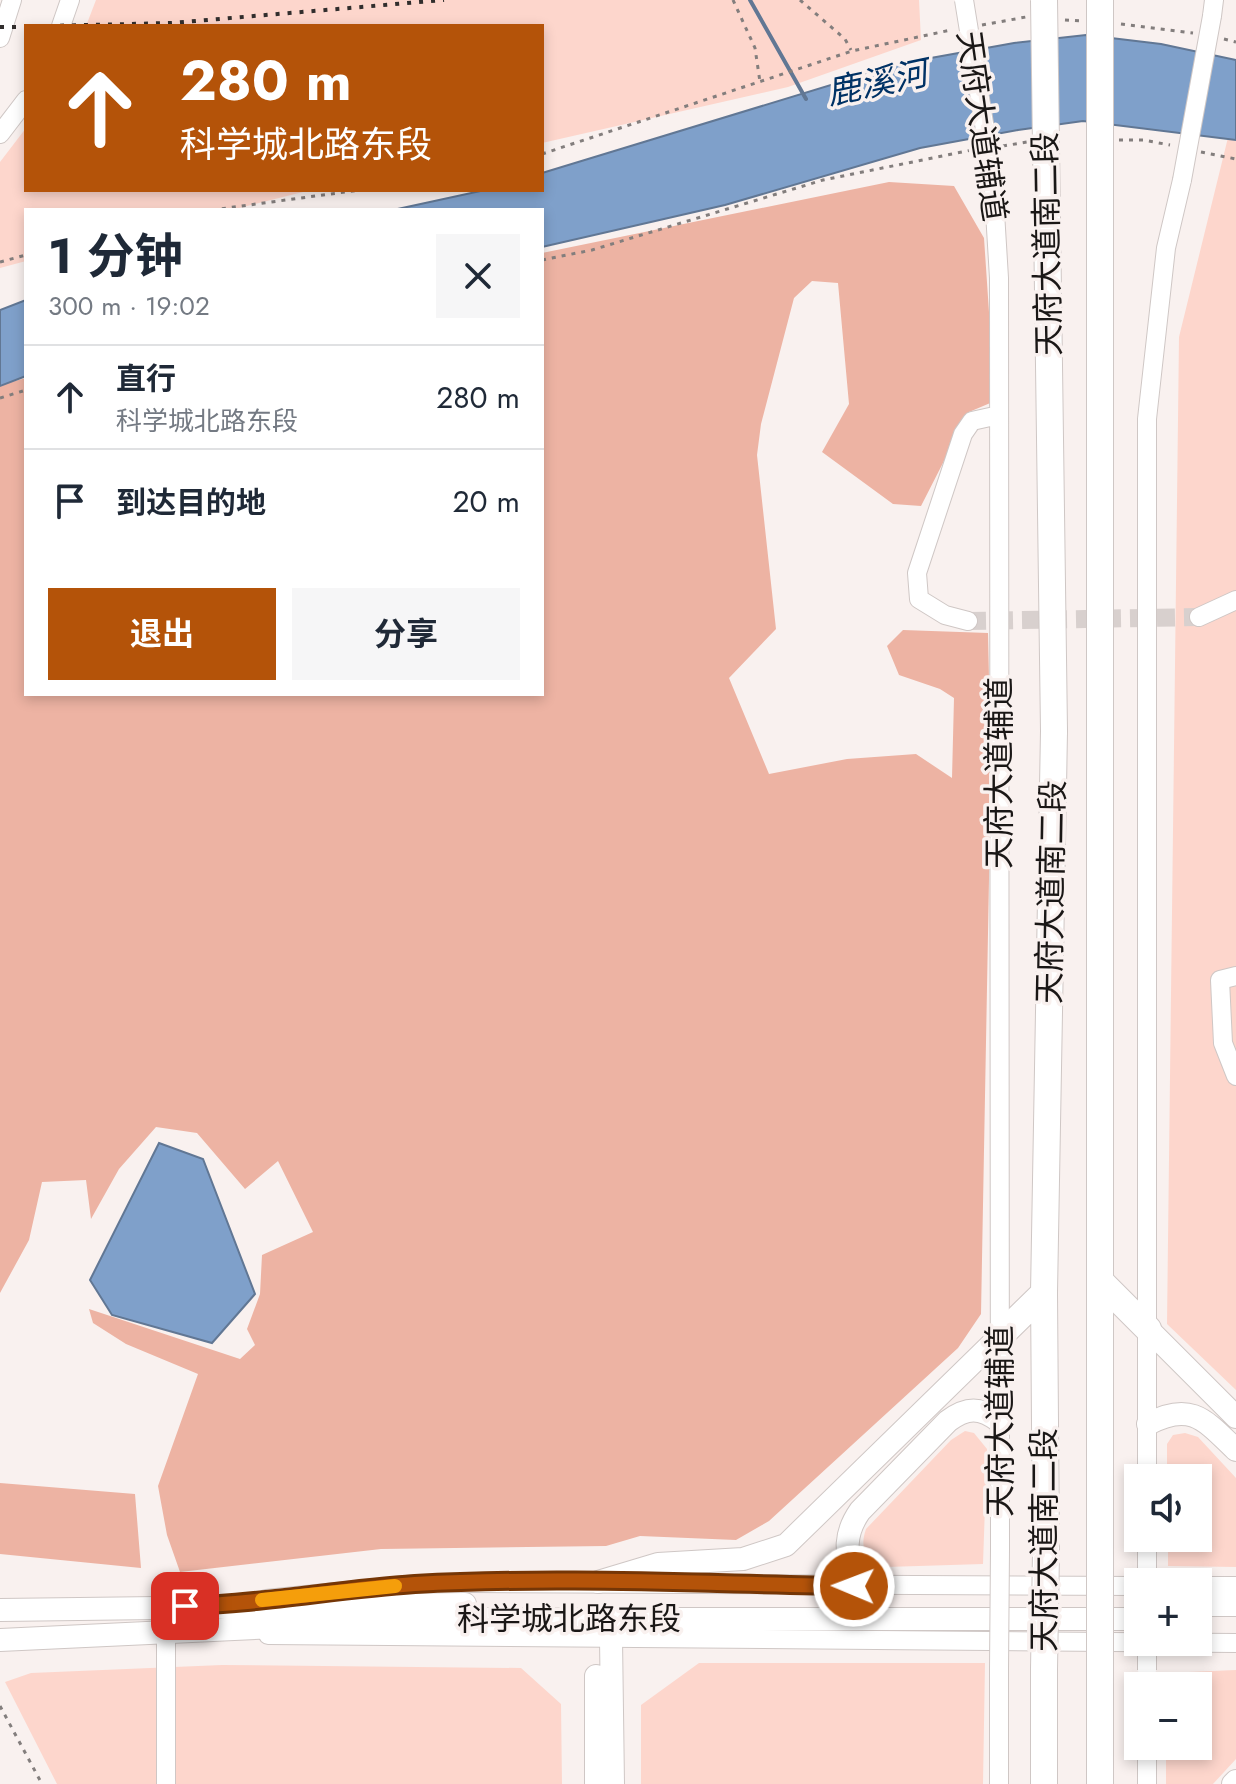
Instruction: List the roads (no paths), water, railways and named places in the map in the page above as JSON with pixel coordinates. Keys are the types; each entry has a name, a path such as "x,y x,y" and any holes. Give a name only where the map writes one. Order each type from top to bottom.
{"highway":[{"name":"天府大道南二段","path":"1044,0 1054,731 1044,1293 1044,1784"},
{"name":"天府大道南二段","path":"1100,0 1100,1784"},
{"path":"1100,1281 1148,1329"},
{"path":"999,1337 1044,1293"}],"main road":[{"path":"1148,1329 1236,1417"},
{"path":"598,1582 658,1564 743,1559 786,1545 999,1337"},
{"path":"854,1586 845,1543 849,1527 860,1511 948,1421 962,1411 976,1409 999,1421"},
{"path":"1148,1424 1168,1414 1186,1412 1206,1422 1236,1450"},
{"name":"科学城北路东段","path":"0,1610 230,1605 1124,1605"},
{"path":"1212,1605 1236,1605"},
{"name":"科学城北路东段","path":"0,1640 166,1635 209,1630 443,1619 1124,1619"},
{"path":"1212,1619 1236,1619"},
{"path":"596,1784 604,1639"},
{"path":"604,1639 613,1784"}],"street":[{"path":"0,38 12,0"},
{"path":"62,24 70,0"},
{"name":"天府大道辅道","path":"964,0 993,179 999,278 999,1784"},
{"path":"1147,1464 1147,419 1166,248 1182,180 1213,8"},
{"path":"0,134 24,103"},
{"path":"968,621 945,615 919,599 917,573 963,434 972,421 999,415"},
{"path":"1199,617 1236,600"},
{"path":"1236,976 1220,980 1223,1043 1236,1076"},
{"path":"230,1605 290,1595 416,1584 598,1582 1124,1586"},
{"path":"1212,1586 1236,1586"},
{"path":"209,1630 301,1638 1236,1643"},
{"path":"166,1635 166,1784"},
{"path":"1147,1760 1147,1784"}],"water":[{"name":"鹿溪河","path":"1086,35 1161,44 1236,60 1236,140 1083,121 1018,130 920,148 725,205 544,247 544,208 402,208 476,192 544,192 544,172 903,63 1014,43"},
{"path":"24,301 24,377 0,386 0,310"},
{"path":"159,1143 203,1159 255,1294 212,1343 112,1315 90,1280"}],"waterway":[{"path":"750,0 806,99"}],"tunnel":[{"path":"968,621 1199,617"}],"railway":[{"path":"130,24 444,0"},
{"path":"0,27 24,27"}]}
